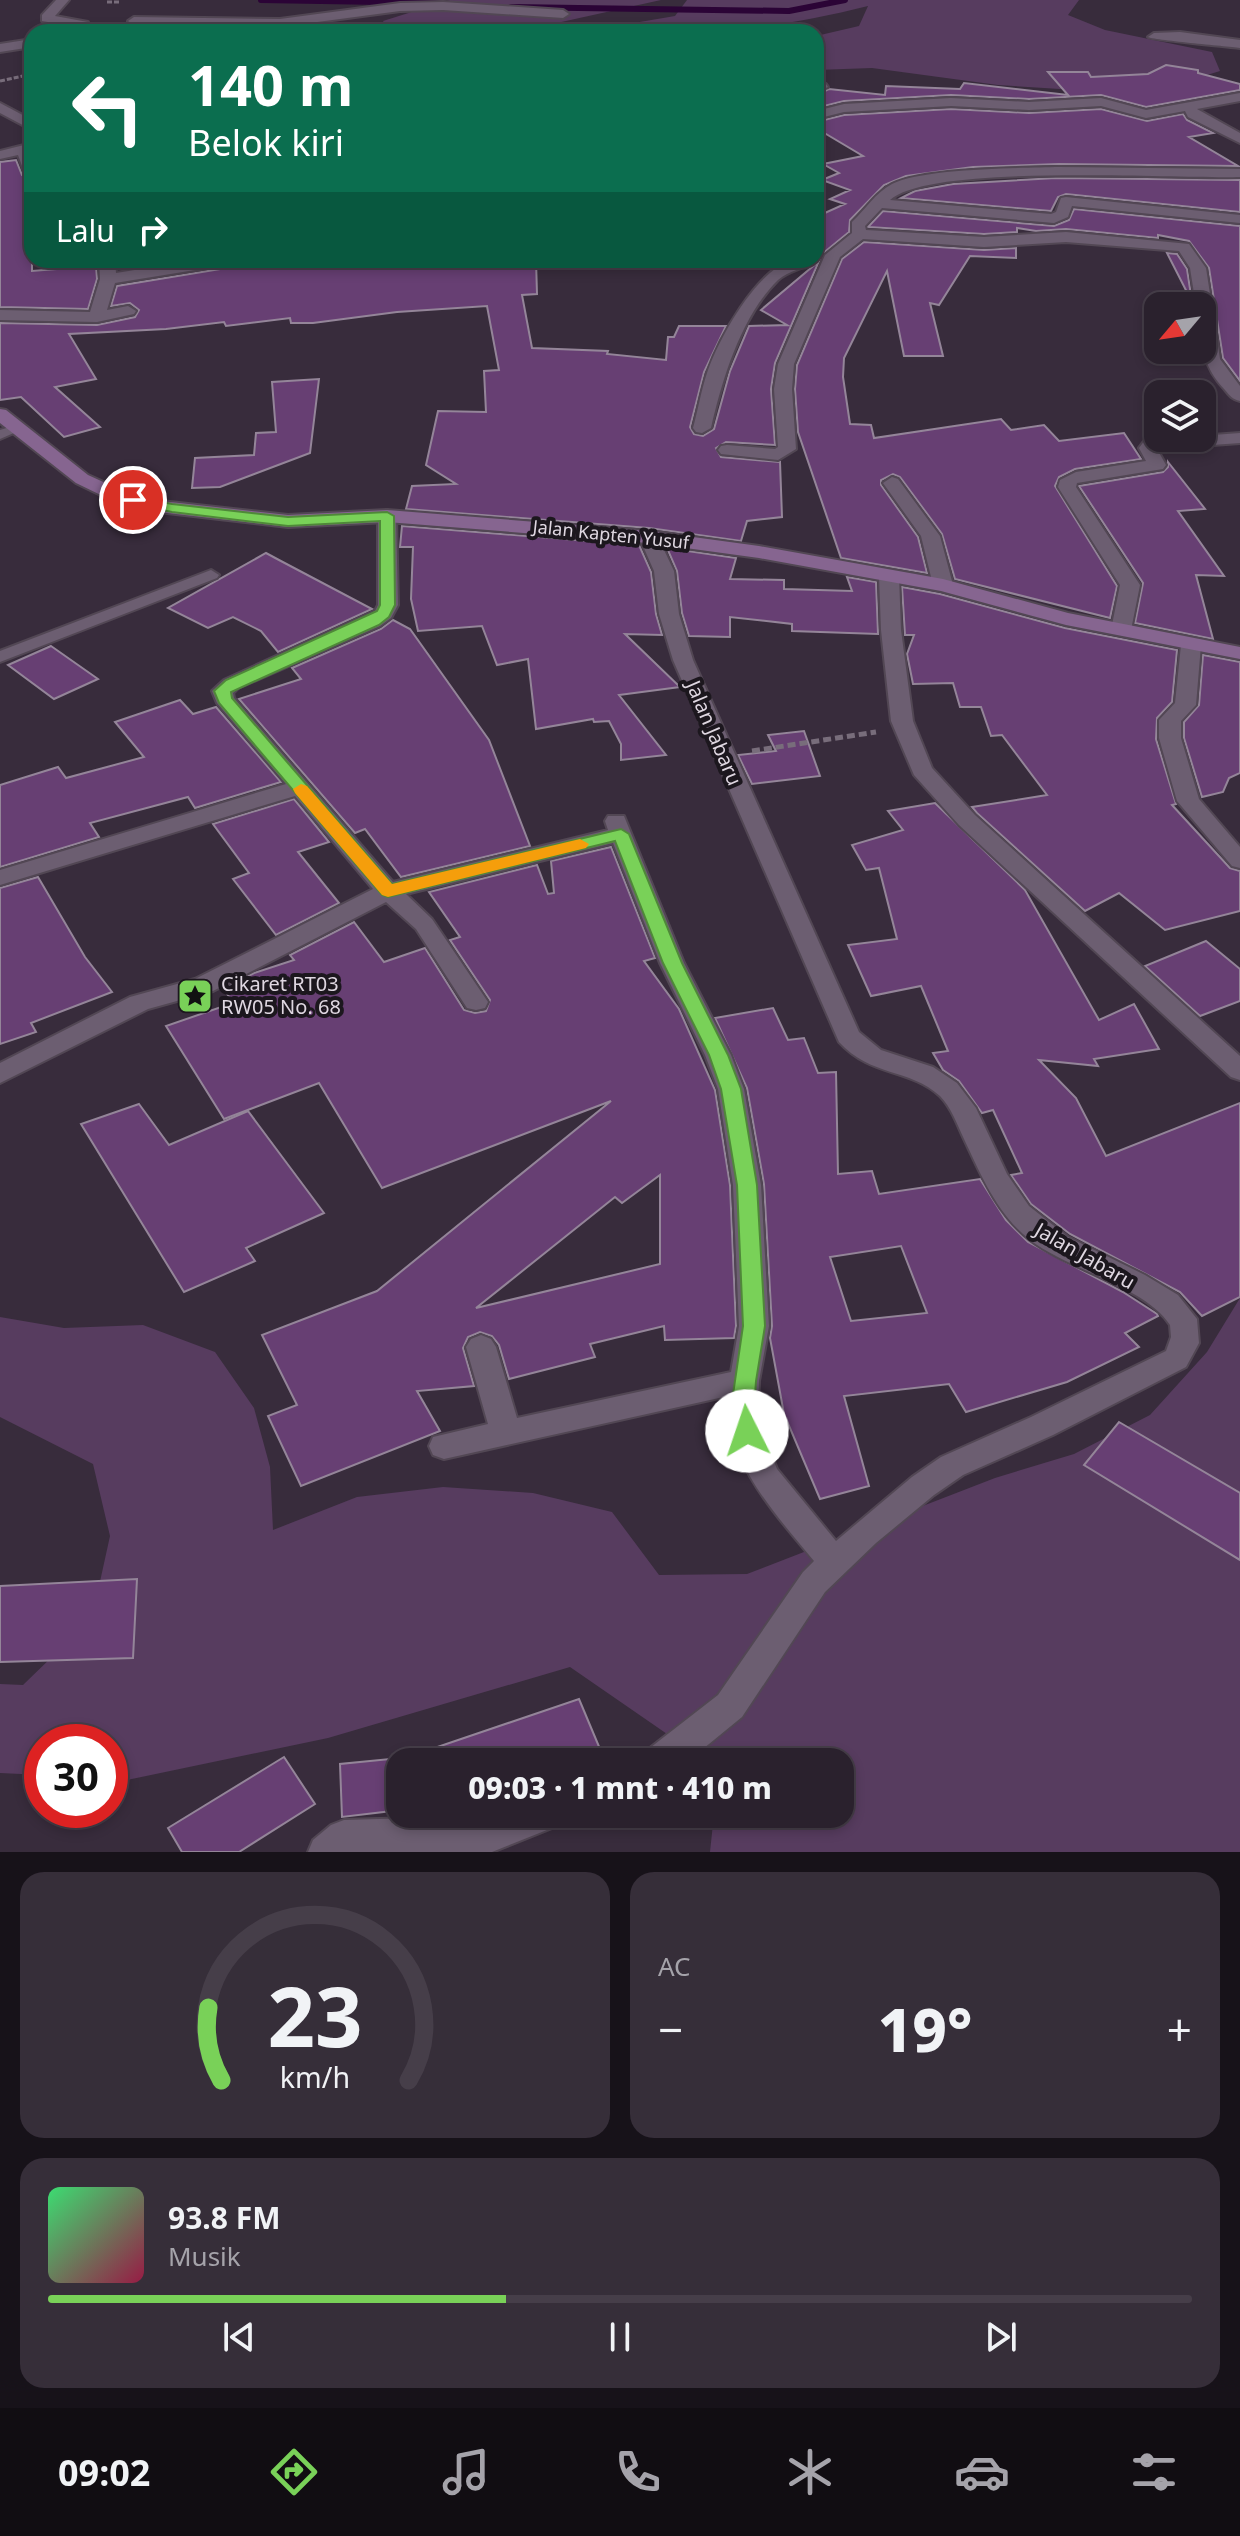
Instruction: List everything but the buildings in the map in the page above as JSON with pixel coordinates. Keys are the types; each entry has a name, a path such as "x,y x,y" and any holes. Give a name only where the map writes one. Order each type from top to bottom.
{"main road":[{"name":"Jalan Kapten Yusuf","path":"0,414 8,432 82,479 116,495 150,505 288,521 387,516 649,537 943,585 1066,619 1240,653"}],"street":[{"path":"63,0 46,18 79,24"},
{"path":"134,21 280,23 400,7 443,6 563,14"},
{"path":"1154,37 1180,36 1240,44"},
{"path":"0,48 24,44"},
{"path":"824,113 844,108 939,102 1029,106 1101,102 1146,114 1240,97"},
{"path":"0,107 24,121"},
{"path":"1190,108 1193,114 1240,139"},
{"path":"3,154 24,150"},
{"path":"860,234 857,225 871,214 877,203 900,186 998,171 1240,173"},
{"path":"877,203 1054,219 1063,214 1066,201 1198,232"},
{"path":"824,257 860,234 984,242 1198,232 1240,219"},
{"path":"1198,232 1198,268 1212,359 1221,376 1240,396"},
{"path":"97,317 108,279 107,268"},
{"path":"108,279 176,268"},
{"path":"702,428 716,371 738,326 771,278 785,268"},
{"path":"727,450 778,455 787,449 783,389 786,364 820,268"},
{"path":"0,315 97,317 128,311"},
{"path":"1121,630 1130,585 1126,574 1067,487 1069,480 1157,465 1148,448 1151,444 1240,438"},
{"path":"892,483 930,536 943,585"},
{"path":"387,516 388,605 384,614 373,622 231,684 222,691 224,699 388,891 424,924 476,1002"},
{"name":"Jalan Jabaru","path":"649,537 664,571 675,637 848,1036 857,1048 881,1063 925,1073 950,1090 1003,1193 1029,1224 1067,1250 1163,1300 1180,1315 1187,1329 1183,1349 1176,1359 1042,1426 952,1466 900,1504 833,1561 796,1605 730,1706 679,1748"},
{"path":"889,576 891,630 905,728 922,770 967,820 1240,1071"},
{"path":"1191,645 1185,705 1170,720 1170,738 1188,801 1240,861"},
{"path":"0,878 300,787"},
{"path":"0,1074 139,1003 204,985 388,891 619,828 672,963 718,1055 731,1089 747,1185 754,1326 744,1381 743,1408 754,1454 766,1478 833,1561"},
{"path":"481,1347 506,1433"},
{"path":"444,1446 744,1381"},
{"path":"326,1852 344,1837 414,1835 461,1847 509,1828"}],"lane":[{"path":"0,657 211,575"},
{"path":"0,644 19,649"}],"path":[{"path":"0,81 24,76"},
{"path":"723,753 777,750 905,728"}],"shaded area":[{"path":"450,0 661,0 552,24 385,24 383,21"},
{"path":"687,0 1079,0 1068,15 1105,30 1212,52 1220,71 1181,83 1060,89 998,85 872,68 824,70 824,34 859,26 868,6 782,24 628,24 675,16"},
{"path":"1240,1298 1240,1852 710,1852 713,1828 854,1828 854,1748 685,1748 570,1667 328,1738 128,1780 128,1724 24,1724 24,1774 0,1773 0,1684 23,1685 92,1618 110,1536 93,1464 0,1417 0,1317 64,1328 143,1325 215,1352 254,1408 270,1467 273,1530 357,1497 443,1487 533,1493 612,1512 659,1575 747,1574 995,1478 1074,1454 1150,1415 1207,1352"}],"waterway":[{"path":"261,0 442,3"},
{"path":"511,7 789,11 845,0"}],"slow traffic":[{"path":"301,789 388,891 580,844"}],"place":[{"name":"Cikaret RT03 RW05 No. 68","path":"195,996"}],"route":[{"path":"133,500 172,508 288,521 387,516 388,605 384,614 373,622 231,684 222,691 224,699 388,891 621,834 672,963 718,1055 731,1089 747,1185 754,1326 744,1381 743,1408 747,1431"}]}
